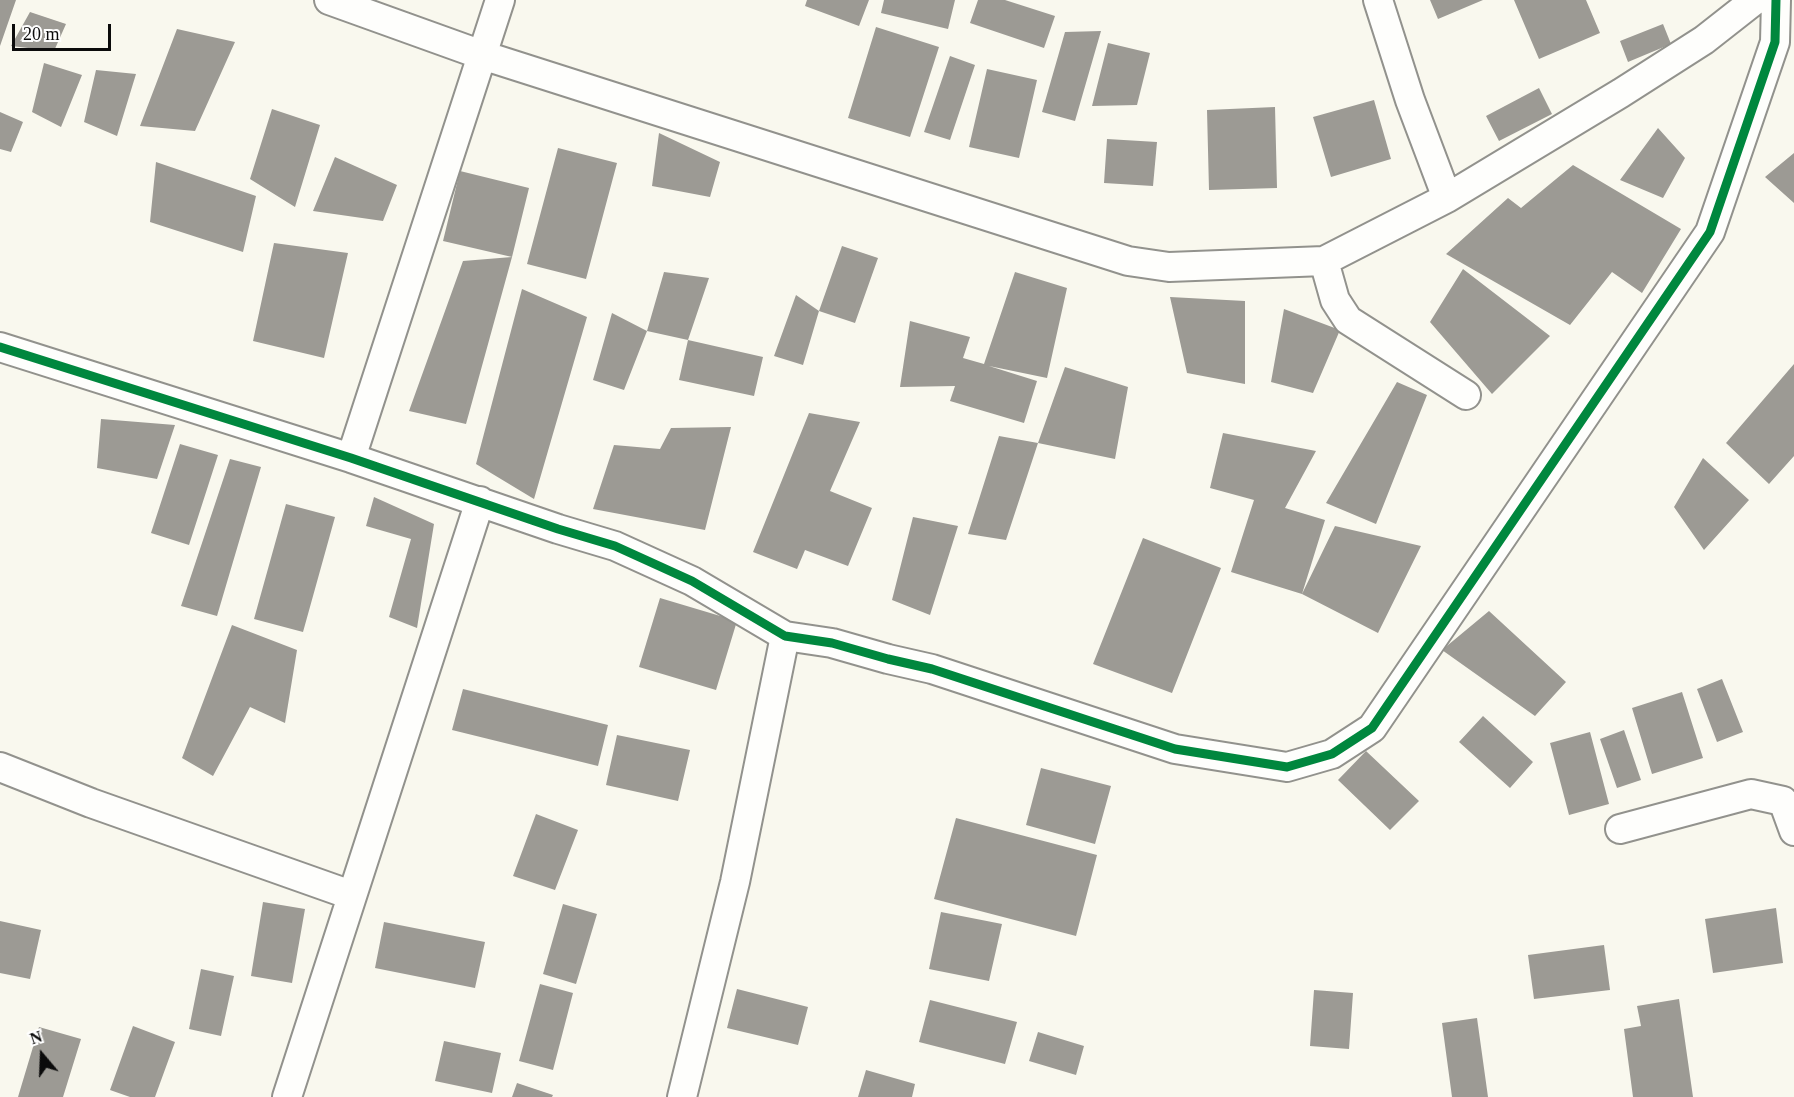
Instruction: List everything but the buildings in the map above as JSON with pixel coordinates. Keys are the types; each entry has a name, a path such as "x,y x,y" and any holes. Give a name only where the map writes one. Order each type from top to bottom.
{"street":[{"path":"329,0 482,55 1128,261 1169,267 1324,261 1447,198 1704,40 1755,0"},
{"path":"351,458 500,0"},
{"path":"1378,0 1410,100 1447,198"},
{"path":"0,347 351,458 558,529 615,546 692,581 785,636 831,643 932,669 1175,749 1287,767 1332,754 1372,728 1710,232 1775,42 1776,0"},
{"path":"1324,261 1335,300 1348,320 1466,395"},
{"path":"286,1097 480,501"},
{"path":"682,1097 735,882 785,636"},
{"path":"0,767 91,803 351,894"},
{"path":"1620,829 1751,794 1784,801 1794,831"}],"cycle path":[{"path":"0,347 351,458 558,529 615,546 692,581 785,636 832,643 932,669 1175,749 1287,767 1332,754 1372,728 1710,232 1775,42 1776,0"}]}
